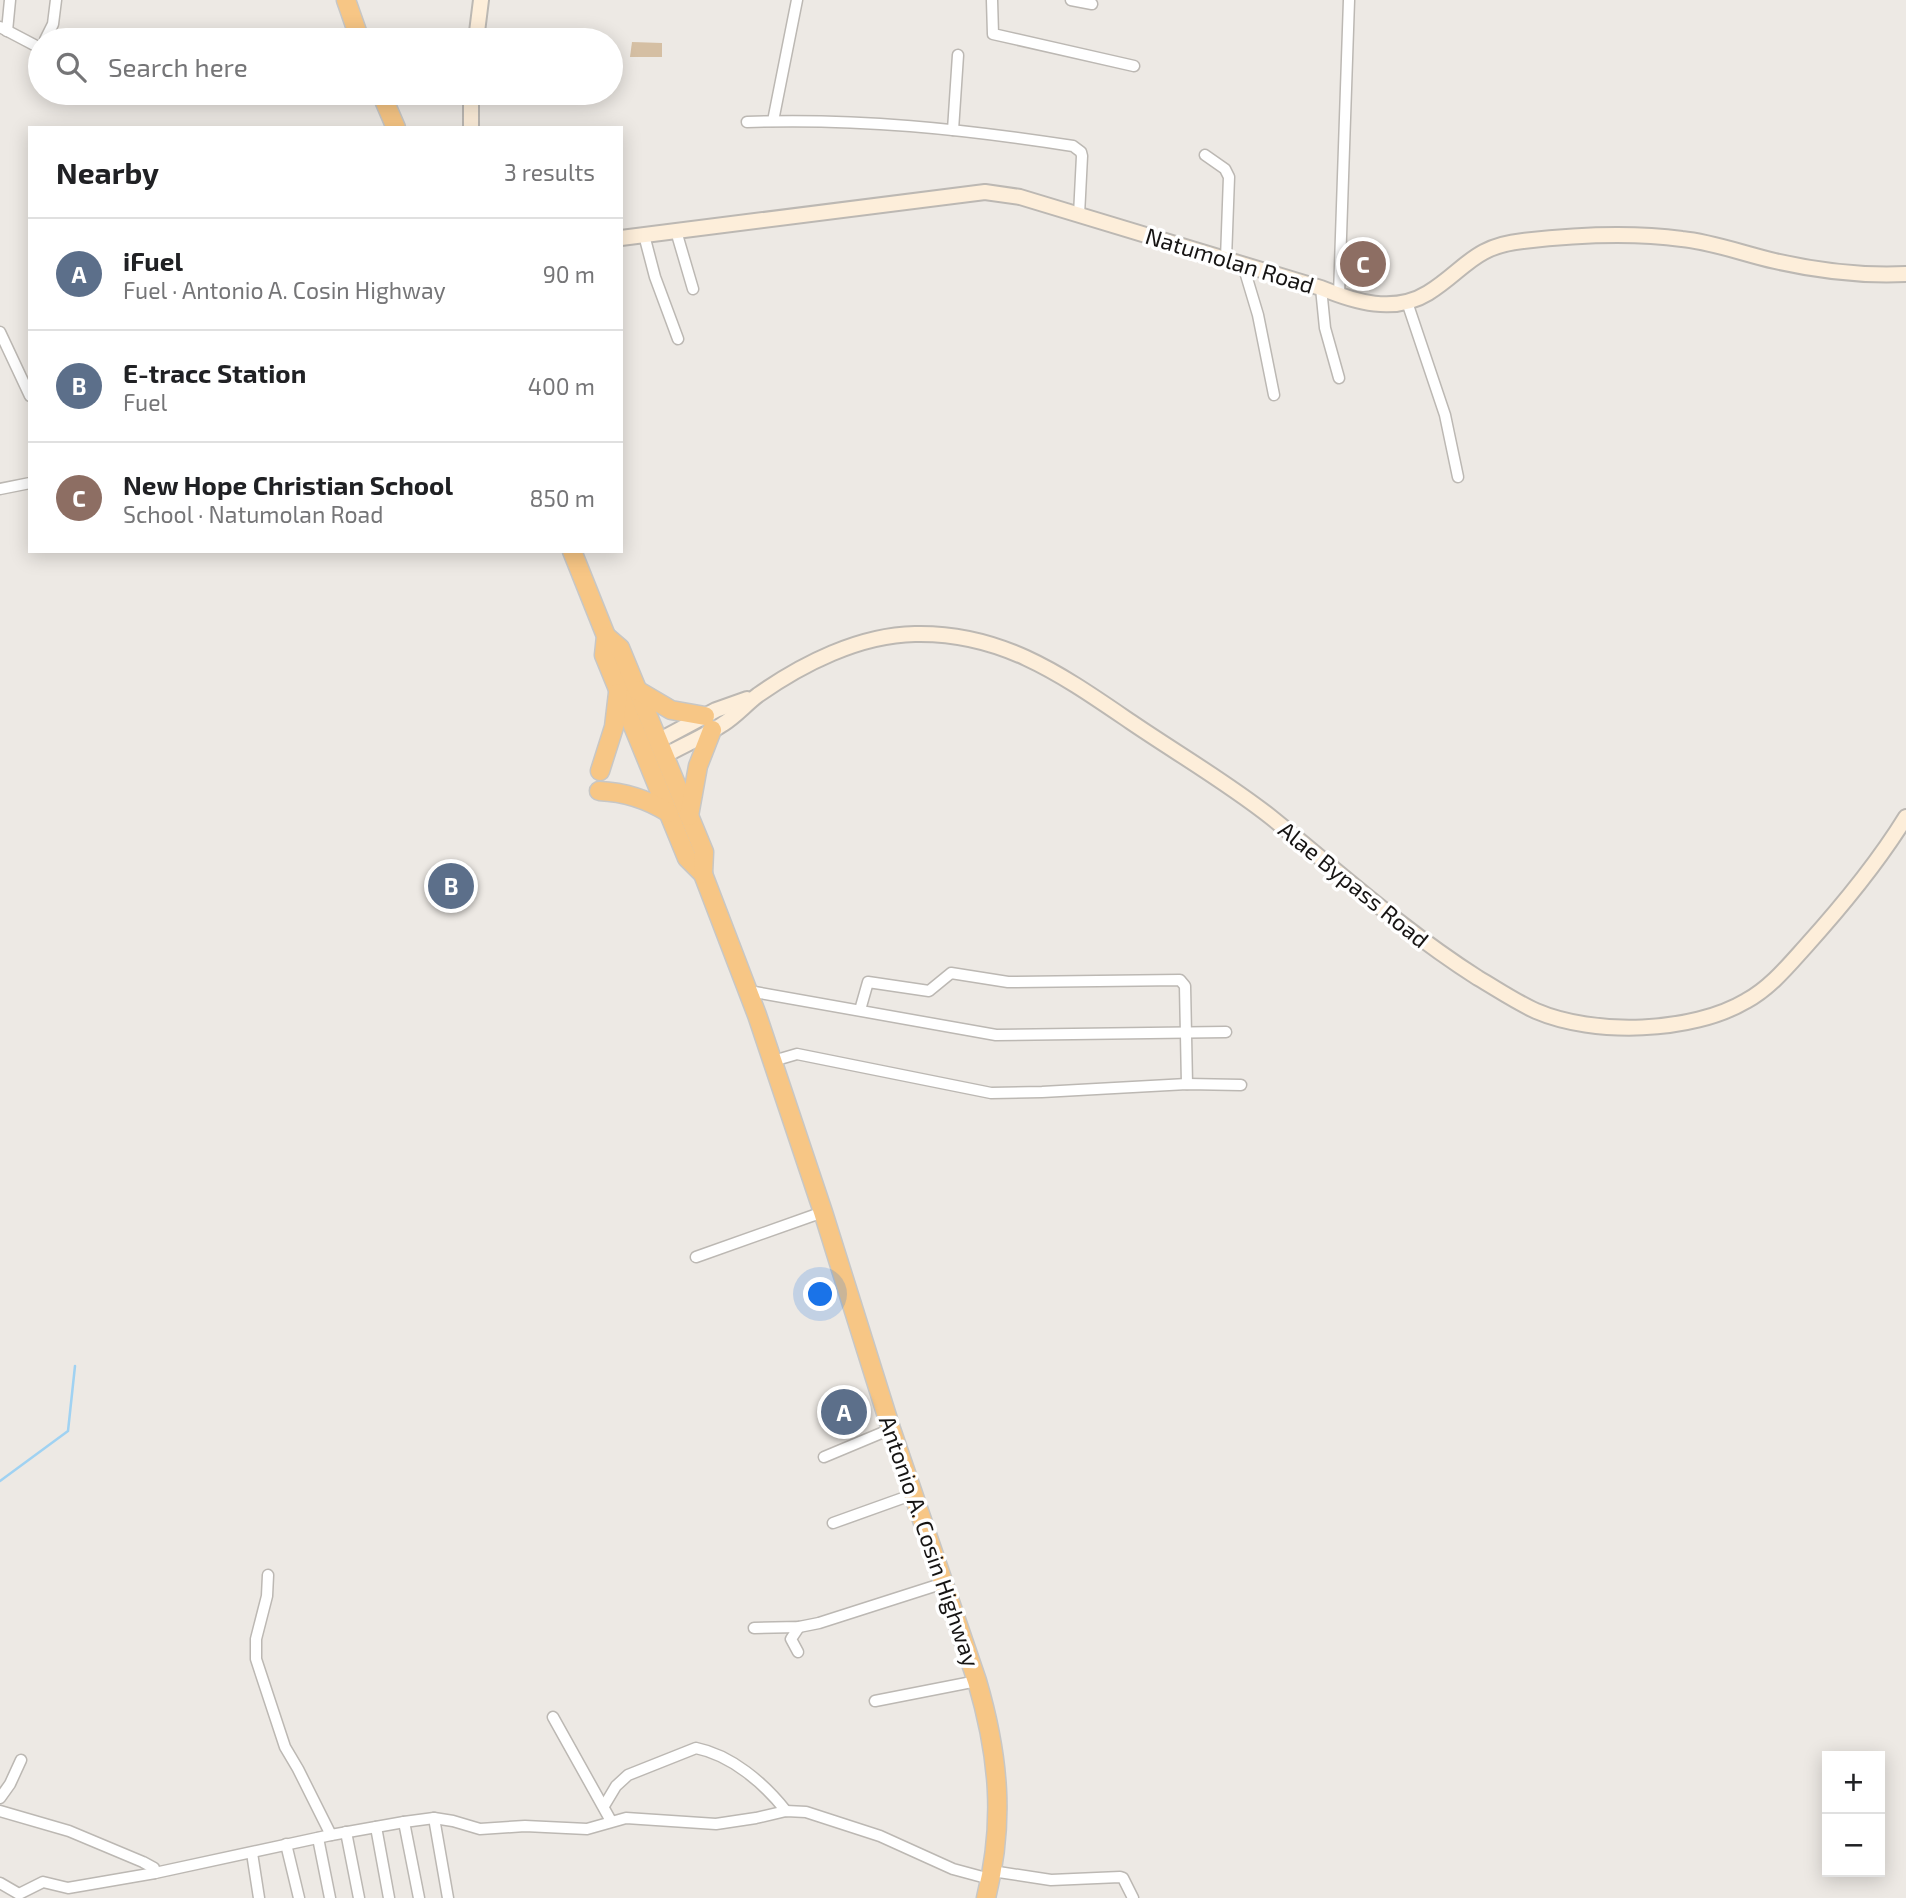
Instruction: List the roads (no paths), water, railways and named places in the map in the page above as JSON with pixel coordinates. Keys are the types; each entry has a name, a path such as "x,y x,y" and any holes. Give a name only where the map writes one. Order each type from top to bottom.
{"highway":[{"path":"346,0 356,28"},
{"path":"386,105 395,126"},
{"name":"Antonio A. Cosin Highway","path":"573,553 606,636 620,648 637,690 669,813 687,858 703,874 749,991 823,1212 891,1429 977,1681 989,1722 998,1782 998,1826 986,1898"},
{"name":"Antonio A. Cosin Highway","path":"606,636 604,655 618,689 689,816 704,852 703,874"},
{"path":"600,771 614,727 618,689"},
{"path":"637,690 671,710 708,723 689,816"},
{"path":"599,791 629,794 669,813"}],"main road":[{"path":"478,28 481,0"},
{"path":"471,105 471,126"},
{"name":"Natumolan Road","path":"623,238 985,192 1020,197 1371,303 1407,302 1433,289 1467,261 1506,243 1607,235 1683,239 1775,261 1832,271 1906,274"},
{"name":"Alae Bypass Road","path":"653,752 841,650 882,637 917,634 966,637 1005,648 1036,661 1070,681 1253,804 1409,931 1464,969 1538,1012 1570,1022 1601,1027 1641,1028 1672,1024 1732,1009 1749,1000 1783,971 1867,877 1906,817"}],"street":[{"path":"10,0 4,29 28,42"},
{"path":"51,28 56,0"},
{"path":"773,121 797,0"},
{"path":"992,0 991,29 995,35 1133,66"},
{"path":"1071,0 1093,4"},
{"path":"1339,295 1349,0"},
{"path":"953,130 958,55"},
{"path":"747,122 905,124 1077,148 1082,156 1079,215"},
{"path":"1205,155 1225,169 1229,177 1226,259"},
{"path":"676,231 693,289"},
{"path":"644,235 655,277 678,339"},
{"path":"1243,265 1258,315 1274,396"},
{"path":"1321,288 1325,328 1339,378"},
{"path":"1407,302 1445,415 1458,477"},
{"path":"0,332 28,392"},
{"path":"0,489 28,483"},
{"path":"860,1010 865,988 870,981 929,991 947,975 956,973 1009,982 1175,979 1184,982 1185,986 1187,1084"},
{"path":"749,991 996,1035 1226,1032"},
{"path":"773,1061 797,1054 991,1093 1187,1084 1241,1085"},
{"path":"696,1256 823,1212"},
{"path":"824,1457 891,1429"},
{"path":"833,1523 914,1494"},
{"path":"268,1575 267,1596 256,1639 256,1659 285,1747 331,1835"},
{"path":"754,1628 799,1627 944,1583"},
{"path":"798,1652 791,1639 799,1627"},
{"path":"875,1701 977,1681"},
{"path":"553,1717 611,1821"},
{"path":"604,1806 616,1786 628,1775 696,1748 706,1750 756,1779 786,1811"},
{"path":"0,1798 21,1760"},
{"path":"0,1811 69,1831 143,1862 153,1868 155,1873"},
{"path":"0,1883 19,1894 43,1882 68,1888 155,1873 346,1832 434,1818 485,1829 525,1826 587,1829 611,1821 637,1817 716,1824 786,1811 806,1812 880,1836 953,1869 1051,1880 1120,1877 1133,1898"},
{"path":"434,1818 448,1898"},
{"path":"404,1822 419,1898"},
{"path":"376,1827 389,1898"},
{"path":"346,1832 359,1898"},
{"path":"318,1838 330,1898"},
{"path":"286,1844 299,1898"},
{"path":"252,1853 259,1898"}],"waterway":[{"path":"0,1481 68,1431 75,1366"}],"place":[{"name":"New Hope Christian School","path":"1363,264"},
{"name":"E-tracc Station","path":"451,886"},
{"name":"iFuel","path":"844,1412"}]}
